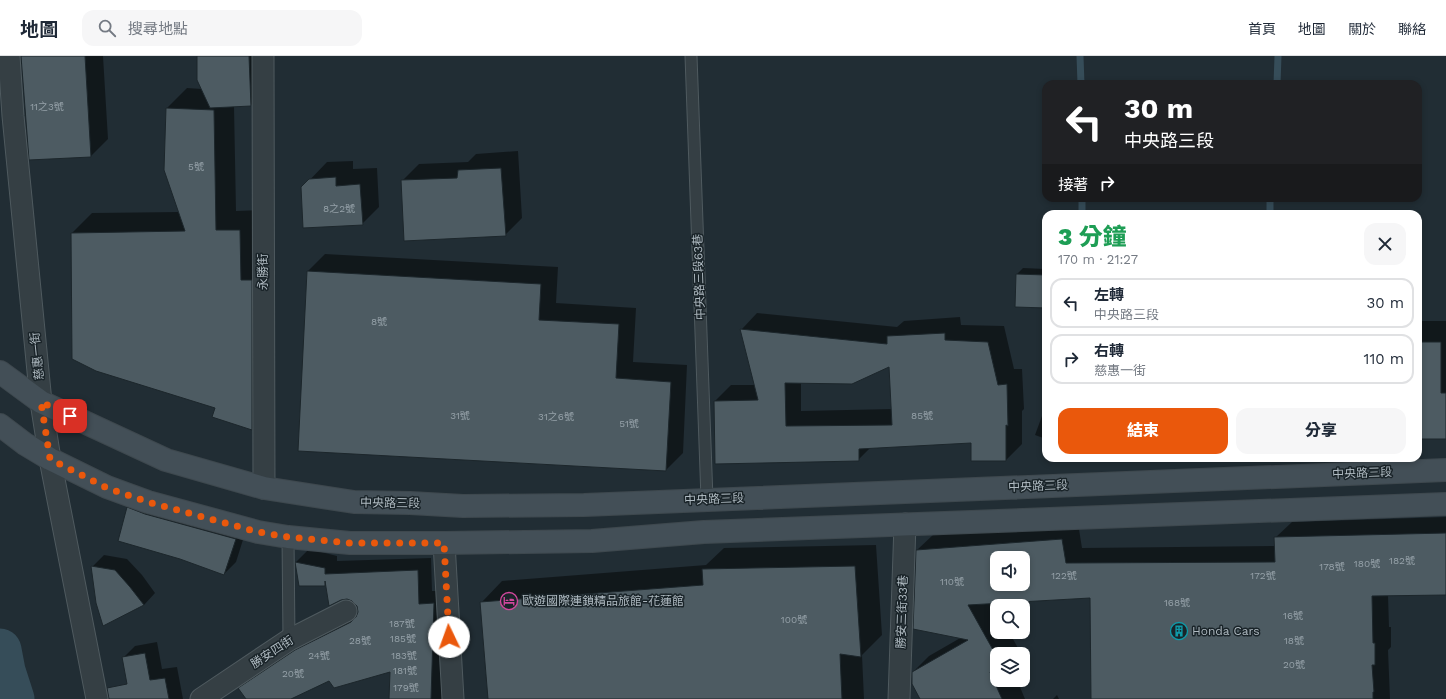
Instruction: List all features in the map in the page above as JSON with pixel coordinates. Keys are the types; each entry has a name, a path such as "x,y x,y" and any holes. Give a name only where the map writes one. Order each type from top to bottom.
{"street":[{"name":"慈惠一街","path":"9,56 13,116 41,402 50,459 97,699"},
{"name":"永勝街","path":"263,56 264,488"},
{"name":"中央路三段","path":"4,375 41,402 166,460 264,488 354,502 463,506 584,505 1446,470"},
{"path":"0,425 25,444 50,459 107,488 148,502 258,532 288,537 350,543 592,541 704,532 1446,504"},
{"name":"勝安三街33巷","path":"899,699 905,524"},
{"path":"444,543 453,699"},
{"name":"勝安四街","path":"208,697 290,640 346,611"}],"lane":[{"name":"中央路三段63巷","path":"691,56 707,499"},
{"path":"288,537 290,640"}],"building":[{"path":"21,56 85,56 91,157 29,160"},
{"path":"197,56 249,56 251,106 210,108 197,80"},
{"path":"166,108 214,110 216,230 240,230 241,280 252,280 252,430 212,417 215,408 96,371 72,359 71,233 185,231 164,170"},
{"path":"501,168 506,236 404,241 401,180 457,178 458,170"},
{"path":"336,177 336,186 360,184 363,225 303,228 301,187 309,179"},
{"path":"307,271 541,284 539,320 619,324 616,378 671,382 666,471 298,451"},
{"path":"1016,274 1042,275 1042,308 1015,307"},
{"path":"740,329 887,344 887,336 945,333 945,340 988,342 998,385 1007,384 1008,426 1006,425 1006,461 971,461 971,443 859,449 859,461 715,464 714,401 758,400","holes":["889,367 892,425 786,426 785,383 852,384"]},
{"path":"1422,342 1441,342 1441,393 1446,393 1446,439 1422,439"},
{"path":"127,507 145,514 236,539 224,575 180,559 118,541"},
{"path":"1446,533 1446,595 1372,596 1373,643 1375,643 1375,665 1372,665 1374,692 1373,699 1091,699 1090,598 1030,601 1030,599 990,599 990,604 968,605 991,647 990,647 990,687 997,687 1002,699 920,699 912,684 912,672 968,640 913,629 916,550 1062,539 1066,563 1275,562 1274,537"},
{"path":"295,562 325,568 325,574 418,570 419,604 434,603 431,699 389,699 390,672 334,688 329,681 291,699 246,699 238,688 295,650 351,622 356,617 358,612 357,606 352,601 347,599 341,600 329,606 325,581 325,586 299,586"},
{"path":"91,566 115,570 144,605 103,626 96,603"},
{"path":"855,566 861,657 840,654 842,699 488,699 480,602 703,585 702,569"},
{"path":"145,653 150,680 165,678 169,699 109,699 107,688 127,684 122,657"}],"waterway":[{"path":"1080,56 1081,80"},
{"path":"1277,80 1278,56"},
{"path":"1082,202 1082,210"},
{"path":"1270,202 1270,210"},
{"path":"0,650 4,671 13,699"}],"place":[{"name":"歐遊國際連鎖精品旅館-花蓮館","path":"509,601"},
{"name":"Honda Cars","path":"1179,631"}],"route":[{"path":"70,416 41,402 50,459 107,488 148,502 258,532 288,537 350,543 444,543 449,637"}]}
